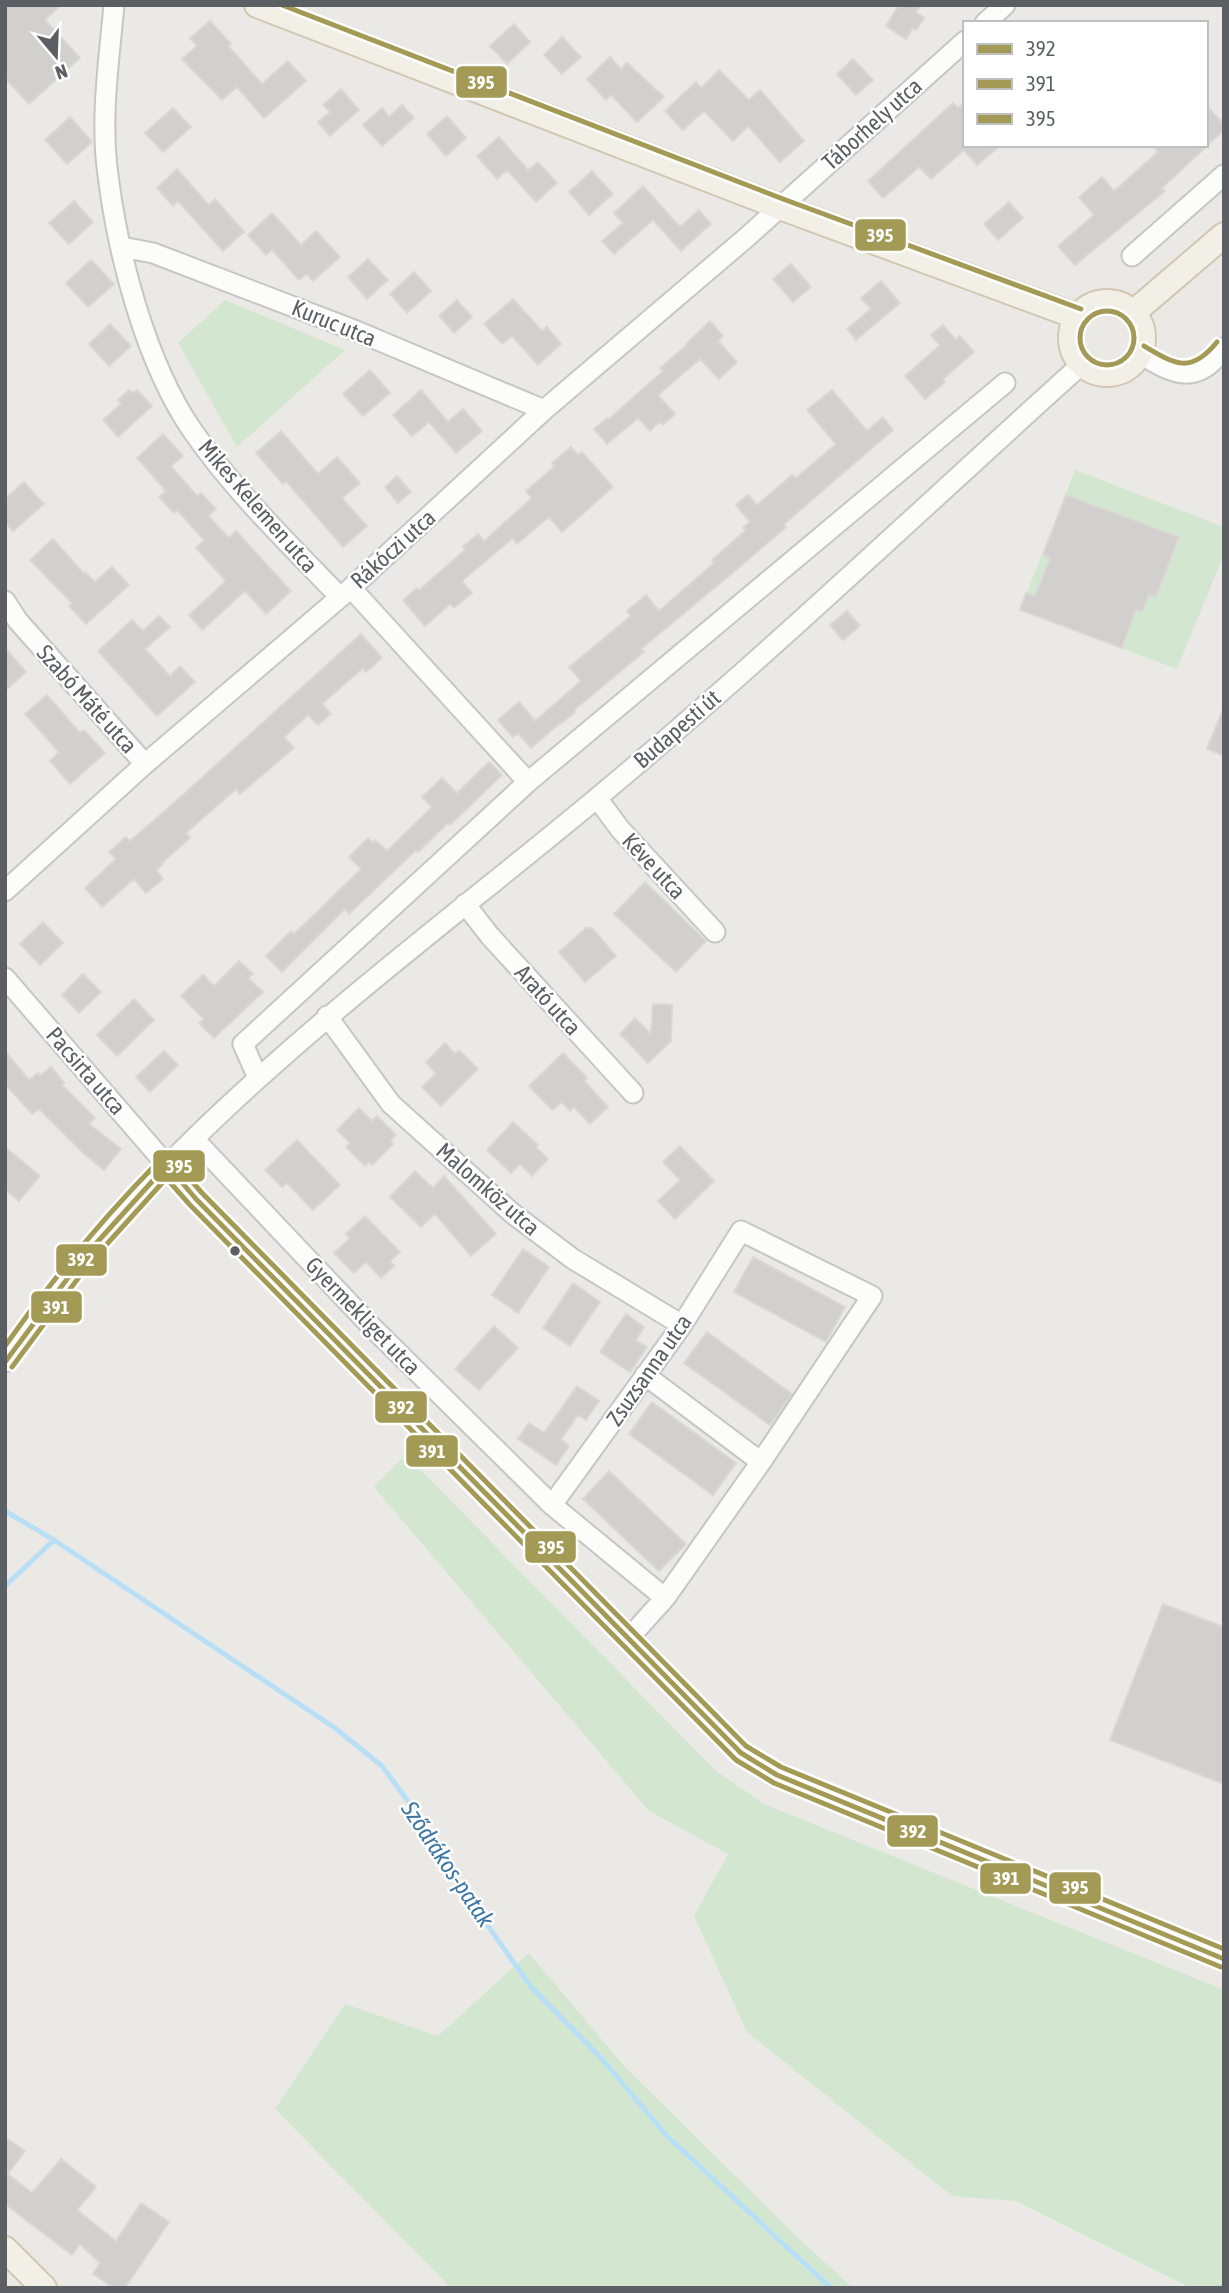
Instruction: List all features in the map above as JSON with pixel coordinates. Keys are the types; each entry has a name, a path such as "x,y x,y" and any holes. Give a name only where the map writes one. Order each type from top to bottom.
{"main road":[{"path":"257,5 780,207 1078,317"},
{"path":"1133,313 1224,235"},
{"path":"1105,302 1125,306 1133,313 1140,322 1143,343 1140,354 1133,363 1113,374 1091,370 1082,363 1071,341 1074,325 1085,310 1105,302"},
{"path":"5,2249 44,2288"}],"street":[{"name":"Mikes Kelemen utca","path":"114,5 106,104 107,174 136,309 160,374 191,429 236,486 345,592 528,782"},
{"path":"987,21 1005,5"},
{"name":"Táborhely utca","path":"780,207 963,43"},
{"path":"1132,256 1224,175"},
{"name":"Rákóczi utca","path":"5,891 145,764 345,592 544,410 780,207"},
{"name":"Kuruc utca","path":"121,247 153,253 329,321 544,410"},
{"path":"1140,354 1171,372 1184,374 1211,363 1224,348"},
{"name":"Budapesti út","path":"5,1362 89,1250 167,1165 258,1078 327,1016 597,798 715,697 1082,363"},
{"path":"258,1078 243,1044 528,782 1005,383"},
{"name":"Szabó Máté utca","path":"5,601 18,621 145,764"},
{"name":"Kéve utca","path":"597,798 620,829 715,932"},
{"name":"Arató utca","path":"465,904 490,936 633,1093"},
{"name":"Pacsirta utca","path":"5,978 167,1165"},
{"name":"Malomköz utca","path":"327,1016 391,1104 512,1213 573,1259 682,1325"},
{"name":"Gyermekliget utca","path":"194,1139 370,1325 552,1505 665,1598"},
{"name":"Gyermekliget utca","path":"167,1165 196,1199 741,1753 777,1775 1224,1959"},
{"name":"Zsuzsanna utca","path":"552,1505 682,1325 741,1231 872,1296 761,1462"},
{"path":"629,1638 665,1598 761,1462 645,1375"}],"green space":[{"path":"225,300 345,350 237,447 178,343"},
{"path":"1075,470 1224,527 1224,554 1177,669 1020,610"},
{"path":"406,1455 716,1771 766,1805 1224,1990 1224,2288 1191,2288 1016,2201 952,2196 747,2032 694,1916 728,1854 649,1811 374,1487"},
{"path":"529,1953 624,2066 795,2235 853,2288 451,2288 275,2109 345,2004 438,2036"}],"building":[{"path":"5,5 61,5 45,20 80,58 29,104 5,78"},
{"path":"899,5 921,5 916,12 924,18 906,39 886,26"},
{"path":"210,21 262,84 288,61 306,81 264,118 237,87 222,100 182,59 197,46 190,38"},
{"path":"514,24 530,42 507,64 490,46"},
{"path":"562,37 581,57 562,74 544,55"},
{"path":"610,57 621,69 627,63 664,97 637,122 611,95 606,100 587,79"},
{"path":"853,59 873,80 856,95 837,74"},
{"path":"719,70 749,100 760,90 804,141 780,162 748,126 733,141 704,111 683,130 665,111 696,82 701,88"},
{"path":"341,89 359,110 330,136 318,122 330,112 323,105"},
{"path":"953,103 958,108 963,104 963,147 999,147 977,165 964,150 931,179 919,167 883,198 868,181"},
{"path":"402,105 414,118 382,146 363,125 382,108 389,117"},
{"path":"1208,107 1224,125 1224,130 1208,145"},
{"path":"173,108 191,127 163,152 145,133"},
{"path":"447,116 466,138 446,156 427,134"},
{"path":"70,117 92,142 67,164 45,140"},
{"path":"499,137 528,170 538,162 557,183 536,202 507,170 497,179 477,156"},
{"path":"1154,147 1206,147 1162,188 1165,191 1075,265 1058,246 1094,215 1079,197 1102,177 1114,191 1158,152"},
{"path":"177,169 209,205 215,199 244,232 223,251 178,201 173,206 157,188"},
{"path":"592,171 613,194 589,215 569,192"},
{"path":"643,186 680,227 699,210 711,224 681,251 653,220 614,254 602,241 623,223 614,213"},
{"path":"74,201 93,222 69,244 49,223"},
{"path":"1009,202 1023,218 998,240 984,224"},
{"path":"272,213 301,245 316,231 340,257 313,281 307,274 299,280 272,250 266,255 248,235"},
{"path":"368,259 388,280 367,299 348,277"},
{"path":"91,260 114,284 88,307 66,283"},
{"path":"791,264 811,287 793,302 773,279"},
{"path":"414,272 431,291 407,313 390,294"},
{"path":"881,281 900,303 856,340 847,329 871,309 861,298"},
{"path":"513,299 542,331 547,327 561,344 538,365 512,336 502,344 484,324"},
{"path":"457,300 472,317 454,333 439,316"},
{"path":"710,321 723,336 718,341 737,362 719,379 700,359 658,395 675,414 663,425 659,422 650,431 638,418 607,444 594,429 607,418 608,420 663,371 660,368"},
{"path":"110,324 131,346 109,366 89,344"},
{"path":"943,325 956,340 960,336 974,352 925,399 905,376 940,345 931,335"},
{"path":"370,370 390,393 363,416 343,394"},
{"path":"129,390 133,393 137,390 152,406 118,437 103,420 121,404 118,400"},
{"path":"421,390 448,422 463,409 482,431 456,453 429,422 412,436 393,415"},
{"path":"832,390 867,431 883,417 893,430 784,524 786,527 641,649 644,652 561,724 531,748 518,733 513,737 498,720 519,702 535,721 581,681 569,667 631,616 627,611 646,595 659,611 714,563 712,560 746,530 743,528 750,522 736,505 748,495 757,505 792,475 796,478 836,444 807,410"},
{"path":"281,431 318,474 337,457 360,483 342,498 367,526 343,547 286,481 283,484 256,453"},
{"path":"163,434 183,456 171,466 197,496 201,493 216,509 208,516 229,538 236,531 291,591 266,614 245,591 202,630 189,615 226,581 196,548 204,540 177,510 174,513 159,497 166,491 137,458"},
{"path":"571,447 578,455 582,452 613,487 562,532 549,517 517,544 513,538 462,581 472,593 454,608 450,604 425,626 403,600 417,588 419,590 465,550 463,547 478,534 484,541 532,498 526,491 555,466 552,463"},
{"path":"397,476 411,492 398,503 385,487"},
{"path":"24,482 44,504 13,531 5,522 5,499"},
{"path":"1066,495 1179,537 1156,597 1149,595 1142,612 1136,610 1122,648 1020,610 1026,593 1035,596 1050,558 1043,555"},
{"path":"53,539 84,574 85,572 95,582 112,567 129,585 86,624 69,606 72,603 30,560"},
{"path":"847,611 860,626 843,640 830,625"},
{"path":"159,616 170,627 145,649 170,676 180,666 195,682 157,716 98,651 132,620 143,631"},
{"path":"361,634 382,658 366,672 363,668 322,704 331,714 318,725 308,715 284,737 294,748 240,794 236,789 186,833 190,838 156,870 163,879 146,893 134,879 102,907 85,888 116,859 109,852 126,837 130,841 166,810"},
{"path":"5,648 26,672 5,691"},
{"path":"47,695 80,733 84,730 105,753 70,784 50,761 59,752 25,714"},
{"path":"1224,709 1224,756 1207,749"},
{"path":"489,762 502,775 450,825 448,823 418,852 416,850 349,914 345,909 282,972 266,956 291,931 294,934 361,869 349,857 368,838 373,843 375,840 387,851 432,807 422,797 442,778 457,793"},
{"path":"645,882 706,941 676,972 614,914"},
{"path":"43,922 63,943 40,965 20,944"},
{"path":"586,928 592,928 616,956 585,982 559,952"},
{"path":"239,961 253,974 248,978 263,992 214,1038 199,1023 204,1019 181,996 203,975 214,986"},
{"path":"83,974 101,992 79,1013 62,995"},
{"path":"134,999 154,1020 117,1056 97,1035"},
{"path":"653,1004 672,1005 671,1041 648,1063 620,1034 635,1018 651,1034"},
{"path":"445,1043 455,1054 459,1050 478,1069 441,1106 422,1087 436,1073 426,1062"},
{"path":"5,1051 29,1080 38,1073 40,1076 51,1067 64,1083 62,1085 95,1118 89,1124 121,1149 104,1170 39,1109 32,1114 5,1084"},
{"path":"164,1051 178,1065 150,1092 136,1077"},
{"path":"563,1053 587,1078 584,1081 608,1107 590,1124 574,1107 570,1111 562,1102 552,1110 529,1086"},
{"path":"359,1108 372,1121 377,1116 396,1135 390,1141 393,1144 372,1165 369,1162 365,1166 346,1147 350,1143 337,1130"},
{"path":"513,1122 538,1145 536,1147 548,1159 532,1176 520,1164 511,1173 487,1150"},
{"path":"297,1140 340,1185 313,1210 287,1183 282,1187 265,1170"},
{"path":"680,1146 714,1181 675,1219 658,1201 680,1180 663,1162"},
{"path":"5,1147 40,1176 19,1201 5,1189"},
{"path":"415,1171 433,1188 444,1176 496,1234 471,1256 435,1214 421,1227 390,1197"},
{"path":"365,1216 400,1252 390,1261 394,1266 381,1278 366,1262 354,1273 334,1253 350,1238 346,1234"},
{"path":"523,1249 549,1267 518,1313 492,1295"},
{"path":"753,1257 845,1307 826,1342 734,1292"},
{"path":"573,1283 600,1302 570,1346 543,1328"},
{"path":"626,1314 644,1327 636,1340 647,1347 630,1372 600,1352"},
{"path":"494,1326 518,1348 479,1390 455,1369"},
{"path":"707,1332 792,1394 770,1425 684,1363"},
{"path":"577,1386 599,1401 586,1420 578,1415 561,1439 569,1446 556,1465 518,1439 529,1423 544,1433"},
{"path":"652,1402 736,1463 713,1495 629,1434"},
{"path":"609,1471 686,1544 659,1571 583,1499"},
{"path":"1163,1604 1224,1627 1224,1784 1110,1740"},
{"path":"5,2137 25,2151 8,2174 32,2193 61,2159 96,2187 77,2210 116,2241 141,2203 169,2222 125,2288 114,2288 93,2274 100,2263 80,2244 72,2255 5,2204"}],"waterway":[{"name":"Sződrákos-patak","path":"5,1511 54,1540 335,1728 382,1766 413,1808 467,1896 531,1987 601,2058 668,2137 831,2288"},
{"path":"5,1586 54,1540"}],"transit line":[{"name":"395","path":"282,5 783,199 1081,309"},
{"name":"395","path":"1107,311 1126,319 1134,338 1126,357 1107,365 1088,357 1080,338 1088,319 1107,311"},
{"name":"395","path":"1144,346 1174,362 1183,363 1199,359 1217,342"},
{"name":"395","path":"5,1346 60,1273 119,1203 161,1159 171,1157 202,1193 746,1746 781,1767 1224,1949"},
{"name":"392","path":"167,1165 196,1199 741,1753 777,1775 1224,1959"},
{"name":"392","path":"5,1362 82,1259 167,1165"},
{"name":"391","path":"160,1171 190,1205 736,1760 774,1783 1221,1967"},
{"name":"391","path":"12,1367 88,1265 173,1171"}]}
